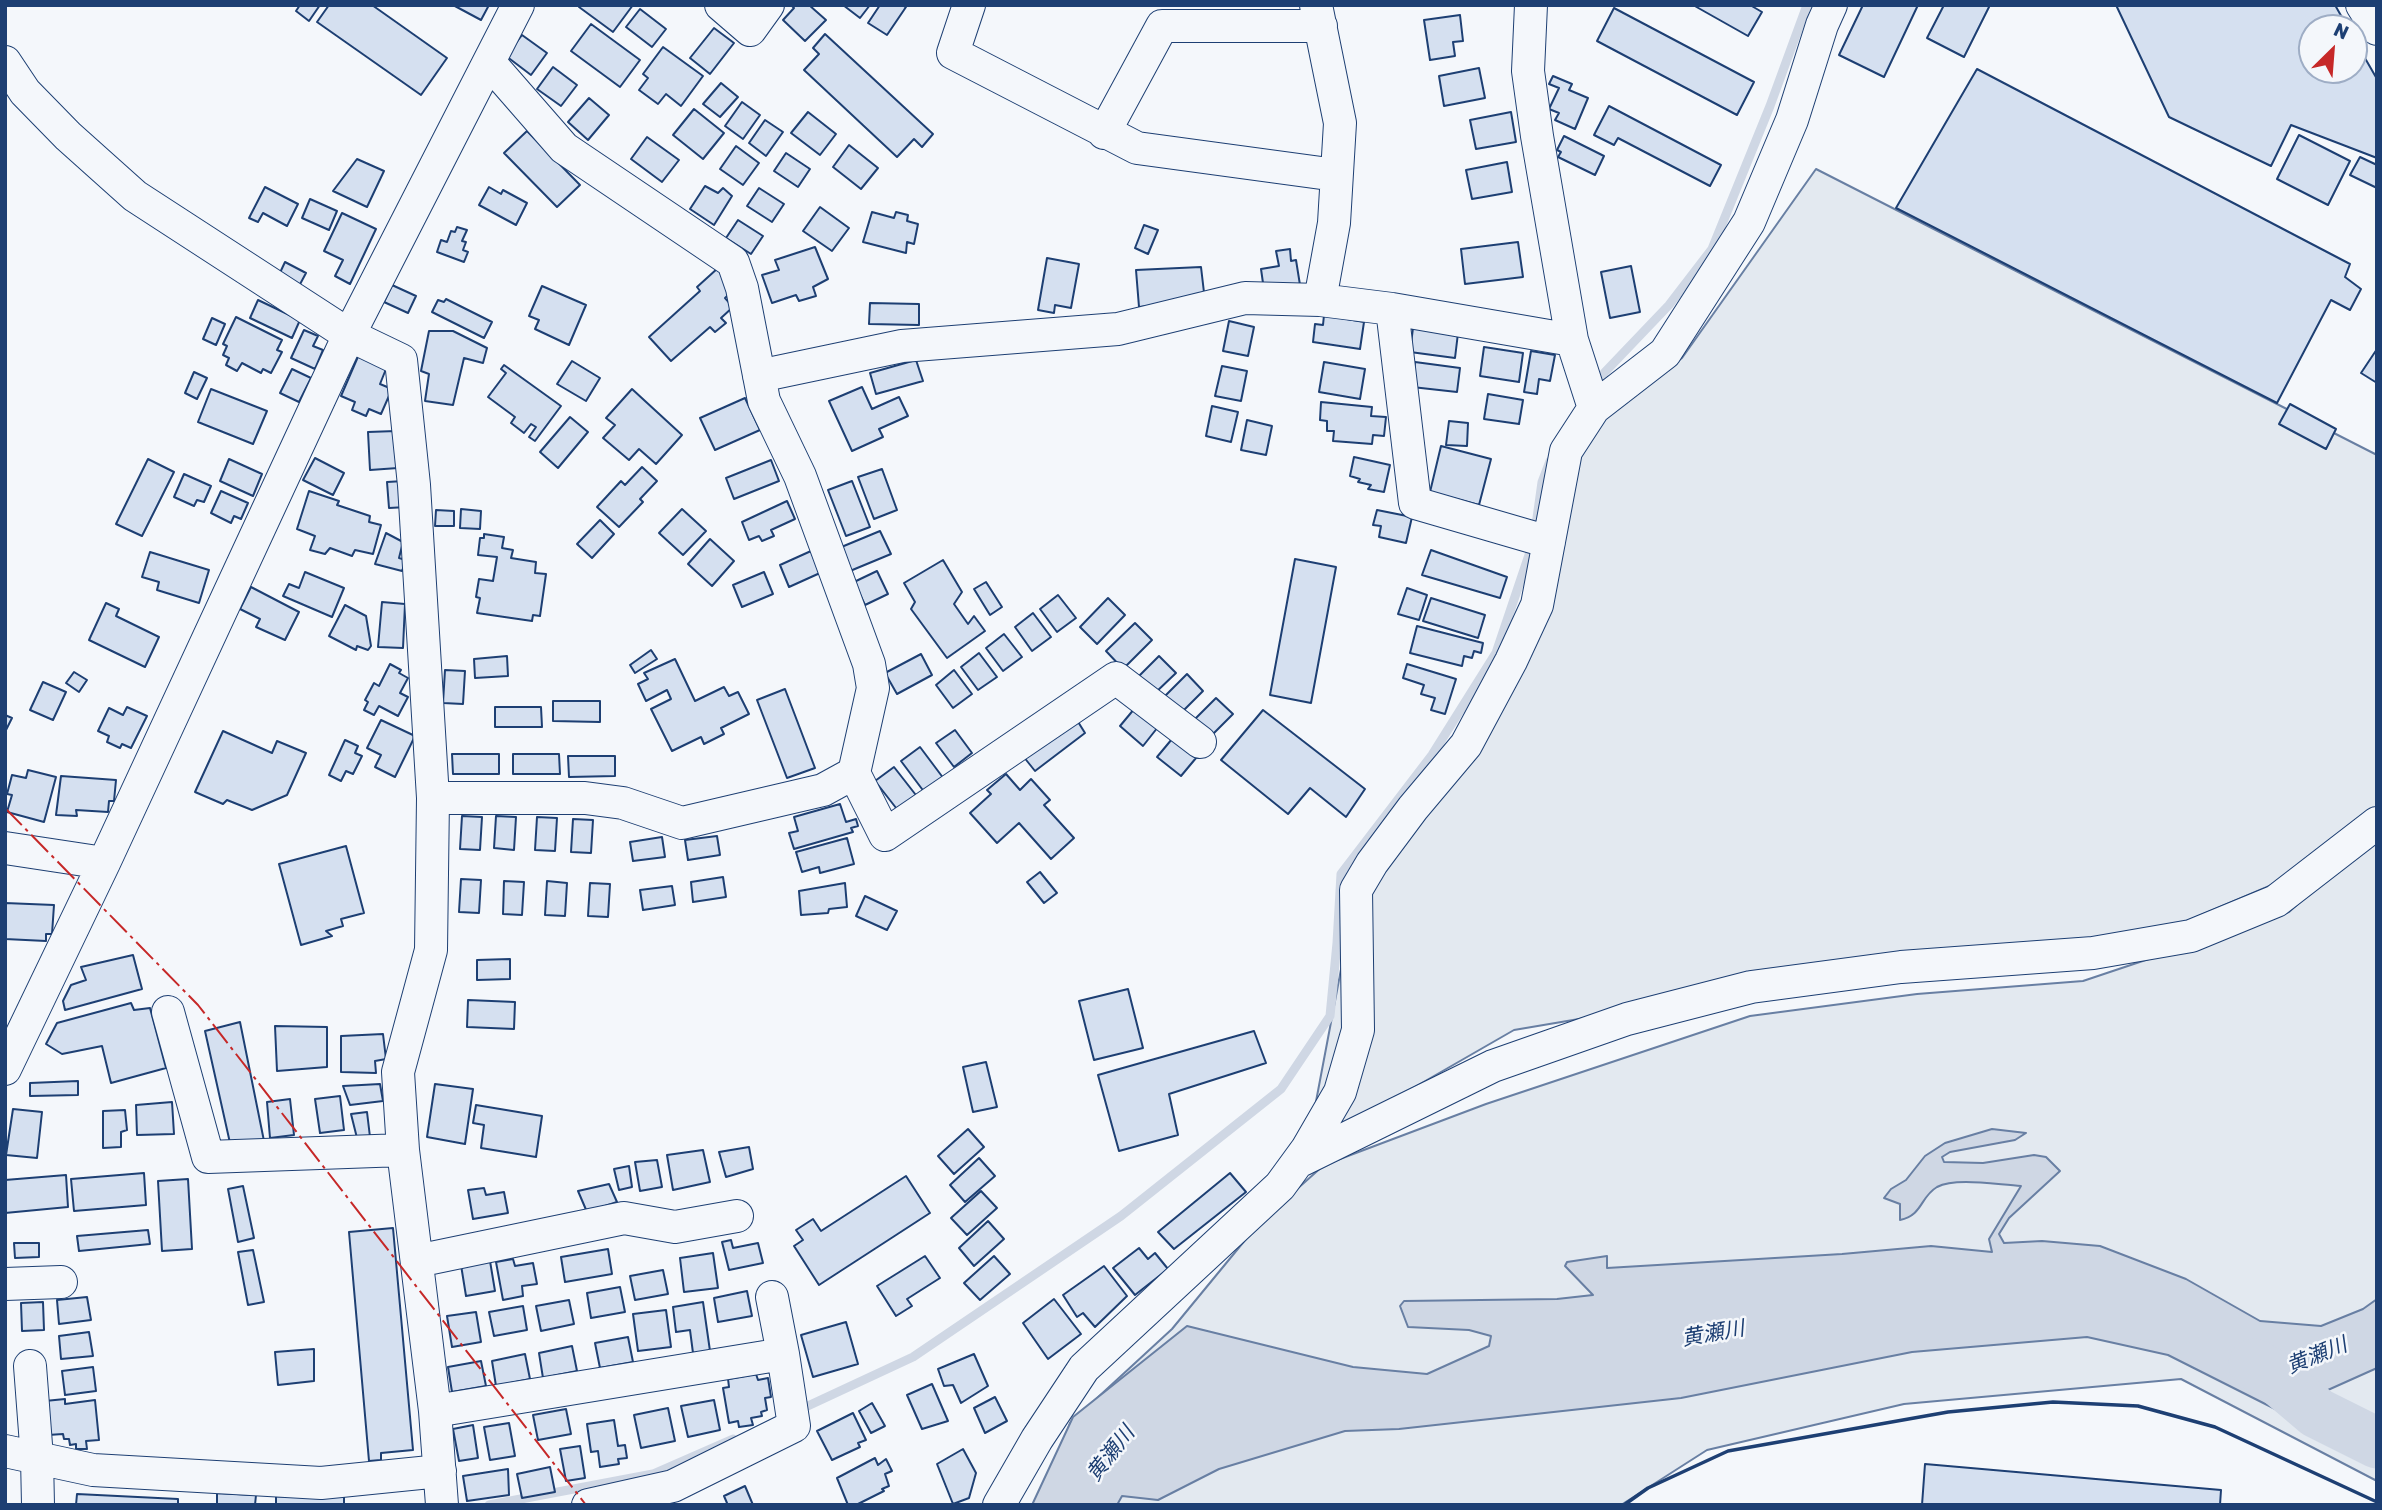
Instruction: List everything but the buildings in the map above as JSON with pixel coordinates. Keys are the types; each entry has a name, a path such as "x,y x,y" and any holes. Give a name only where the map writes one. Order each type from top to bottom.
{"street":[{"path":"5,1069 104,863 349,335 518,5"},
{"path":"721,5 750,30 768,5"},
{"path":"969,5 953,54 1104,133 1137,148 1336,175"},
{"path":"1531,5 1528,71 1572,340 1594,408"},
{"path":"999,1505 1084,1368 1280,1186 1340,1092 1358,1030 1356,890 1372,863 1413,808 1466,745 1511,661 1537,606 1566,451 1594,408 1665,353 1749,222 1792,120 1831,5"},
{"path":"2362,5 2377,29"},
{"path":"1104,133 1163,26 1319,16 1340,123 1334,223 1320,300"},
{"path":"5,62 25,92 68,136 135,196 349,335 401,360 414,485 433,798 431,950 398,1072 403,1150 435,1411 442,1505"},
{"path":"489,62 564,148 733,262 742,288 764,401 800,476 869,664 873,688 854,773 885,835 1116,678 1200,742"},
{"path":"759,376 902,346 1118,329 1245,298 1320,300 1392,309 1572,340"},
{"path":"1392,309 1415,503 1549,542"},
{"path":"433,798 585,798 623,803 682,823 823,790 854,773"},
{"path":"1298,1161 1493,1066 1627,1019 1751,987 1901,967 2093,953 2191,936 2276,901 2377,823"},
{"path":"5,848 104,863"},
{"path":"168,1012 208,1157 403,1150"},
{"path":"417,1261 624,1218 675,1227 737,1216"},
{"path":"5,1284 61,1282"},
{"path":"588,1505 677,1495 794,1426 772,1297"},
{"path":"435,1411 783,1354"},
{"path":"30,1366 38,1505"},
{"path":"5,1451 93,1471 321,1483 440,1471"}],"shaded area":[{"path":"1816,169 2377,455 2377,1481 2181,1379 1904,1404 1707,1450 1621,1505 1042,1505 1070,1423 1172,1329 1260,1222 1324,1165 1486,1104 1750,1016 1917,994 2083,981 2289,912 2361,847 2126,947 1821,978 1514,1030 1307,1149 1356,890 1525,666 1574,438 1682,358"}],"water":[{"name":"黄瀬川","path":"1992,1129 2026,1133 2015,1140 1950,1152 1942,1157 1944,1162 1983,1163 2034,1155 2046,1157 2060,1171 2009,1218 1999,1234 2004,1243 2042,1241 2100,1246 2186,1279 2260,1321 2321,1326 2363,1309 2377,1299 2377,1368 2319,1394 2295,1419 2168,1355 2087,1337 1912,1352 1681,1398 1399,1429 1345,1431 1219,1469 1158,1500 1122,1496 1117,1505 1032,1505 1073,1417 1187,1326 1353,1367 1427,1374 1489,1346 1491,1336 1469,1330 1408,1327 1400,1306 1404,1301 1557,1299 1593,1295 1565,1266 1567,1262 1607,1256 1607,1268 1931,1246 1992,1252 1989,1239 2021,1186 1966,1182 1945,1184 1931,1191 1913,1214 1900,1220 1900,1204 1884,1198 1891,1189 1906,1180 1925,1156 1945,1143"}],"waterway":[{"path":"1594,386 1669,305 1712,249 1770,106 1807,5"},
{"path":"1535,532 1542,482 1550,461"},
{"path":"797,1411 913,1357 1121,1216 1281,1089 1330,1016 1341,874 1432,755 1496,653 1532,546"},
{"name":"黄瀬川","path":"2254,1364 2271,1374 2317,1413 2377,1443"},
{"path":"489,1505 653,1474 733,1439"}],"wall":[{"path":"1624,1505 1648,1488 1728,1451 1948,1412 2053,1402 2138,1406 2215,1427 2377,1502"}],"power":[{"path":"5,808 198,1005 586,1505"}]}
